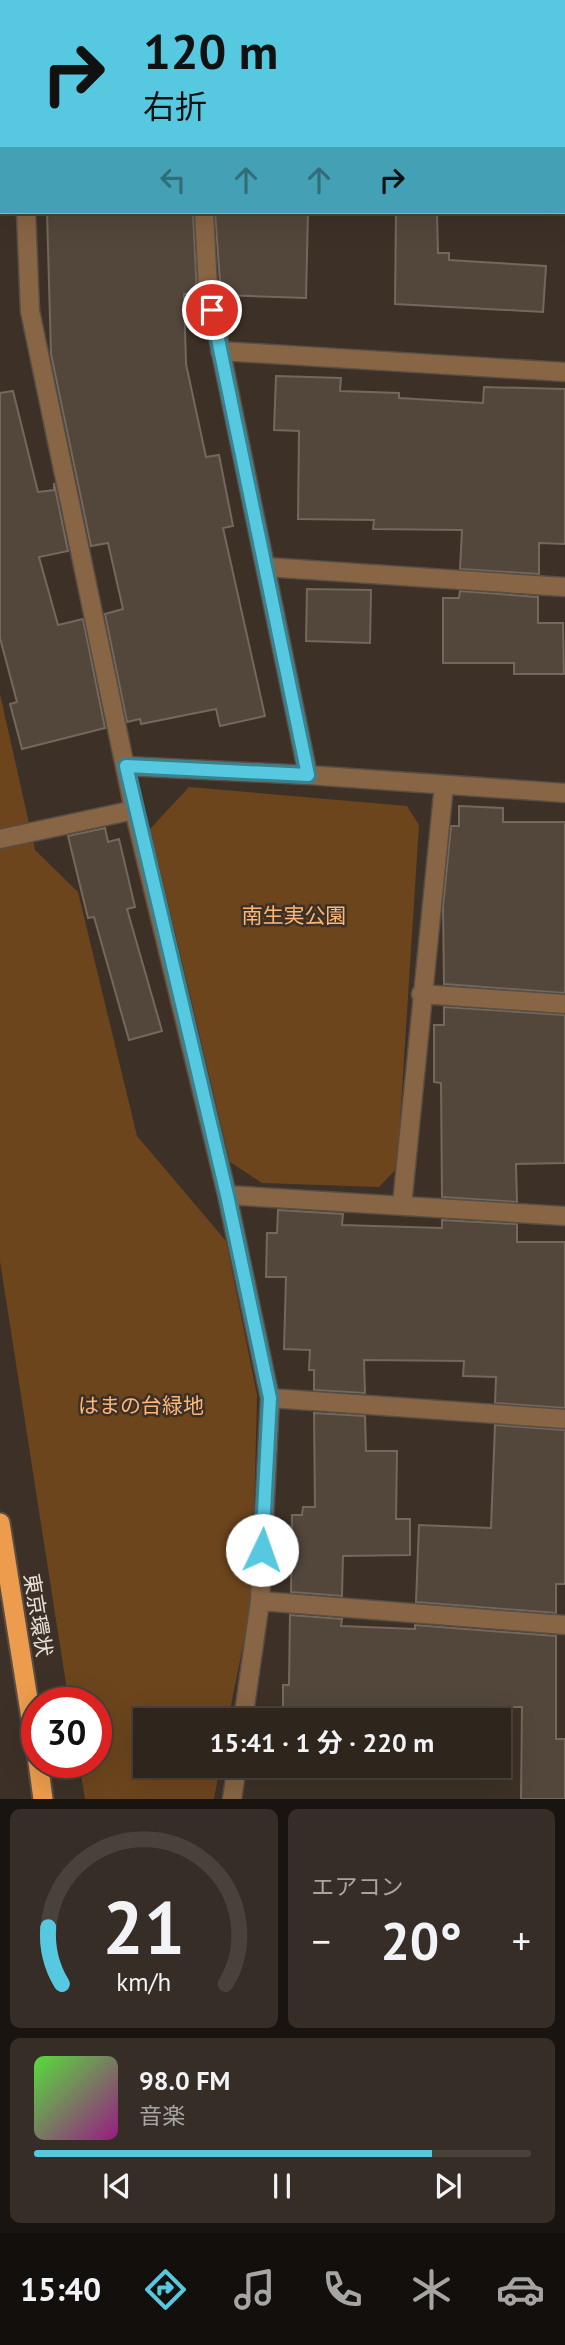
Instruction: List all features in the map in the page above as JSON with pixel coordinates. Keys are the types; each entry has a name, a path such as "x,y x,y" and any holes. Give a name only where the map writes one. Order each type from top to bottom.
{"highway":[{"name":"東京環状","path":"0,1524 26,1687"},
{"path":"40,1778 43,1799"}],"street":[{"path":"26,214 30,311 134,810 227,1195 270,1398 260,1601 245,1708"},
{"path":"204,214 208,289 308,775"},
{"path":"220,351 565,372"},
{"path":"266,567 565,587"},
{"path":"126,766 308,775 565,793"},
{"path":"402,1205 444,785"},
{"path":"0,839 134,810"},
{"path":"421,994 565,1004"},
{"path":"227,1195 565,1216"},
{"path":"270,1398 565,1419"},
{"path":"260,1601 565,1625"},
{"path":"232,1799 235,1778"}],"green space":[{"name":"はまの台緑地","path":"0,694 35,850 78,892 137,1136 226,1241 257,1395 252,1600 230,1708 133,1708 133,1778 218,1778 214,1799 85,1799 82,1778 112,1778 112,1687 67,1687 0,1261"},
{"name":"南生実公園","path":"189,787 407,806 419,825 397,1168 379,1187 262,1183 230,1162 150,829"}],"building":[{"path":"47,214 193,214 197,294 184,294 186,364 206,457 219,455 233,526 223,528 265,716 220,726 216,709 141,724 140,719 127,722 105,614 123,609 108,543 91,546 51,354"},
{"path":"215,214 308,214 306,298 221,295"},
{"path":"396,214 437,214 438,253 449,253 449,260 546,266 543,312 395,304"},
{"path":"276,376 341,378 340,391 399,393 399,398 483,403 484,387 565,389 565,544 539,543 539,574 460,569 462,530 373,529 374,520 298,519 299,431 274,430"},
{"path":"13,391 38,492 54,490 54,483 68,551 39,557 58,625 83,619 105,728 22,749 10,704 17,702 0,638 0,393"},
{"path":"307,589 371,590 370,643 306,641"},
{"path":"460,591 538,597 538,623 563,623 564,674 514,674 514,663 443,663 443,598 459,598"},
{"path":"459,806 503,808 503,822 565,822 565,993 444,984 443,906 451,826 459,826"},
{"path":"105,828 108,842 119,839 135,907 127,909 162,1031 129,1040 94,917 88,918 68,836"},
{"path":"444,1007 565,1015 565,1163 516,1164 517,1202 442,1197 441,1083 434,1082 434,1025 444,1025"},
{"path":"278,1210 343,1214 342,1225 442,1228 442,1220 517,1224 517,1242 565,1242 565,1408 495,1403 496,1377 463,1376 464,1361 364,1360 365,1393 314,1390 314,1370 309,1370 310,1350 284,1349 286,1277 266,1277 267,1233 277,1233"},
{"path":"314,1413 365,1416 366,1451 397,1451 396,1519 410,1519 410,1555 343,1556 342,1596 291,1592 292,1515 302,1515 303,1507 315,1507"},
{"path":"495,1425 565,1430 565,1584 556,1584 556,1613 416,1602 419,1525 491,1528"},
{"path":"290,1615 342,1619 341,1626 415,1629 415,1625 556,1636 556,1739 565,1739 565,1799 521,1799 522,1707 283,1708 283,1685 289,1685"}],"route":[{"path":"212,310 308,775 126,766 134,810 227,1195 270,1398 262,1550"}]}
